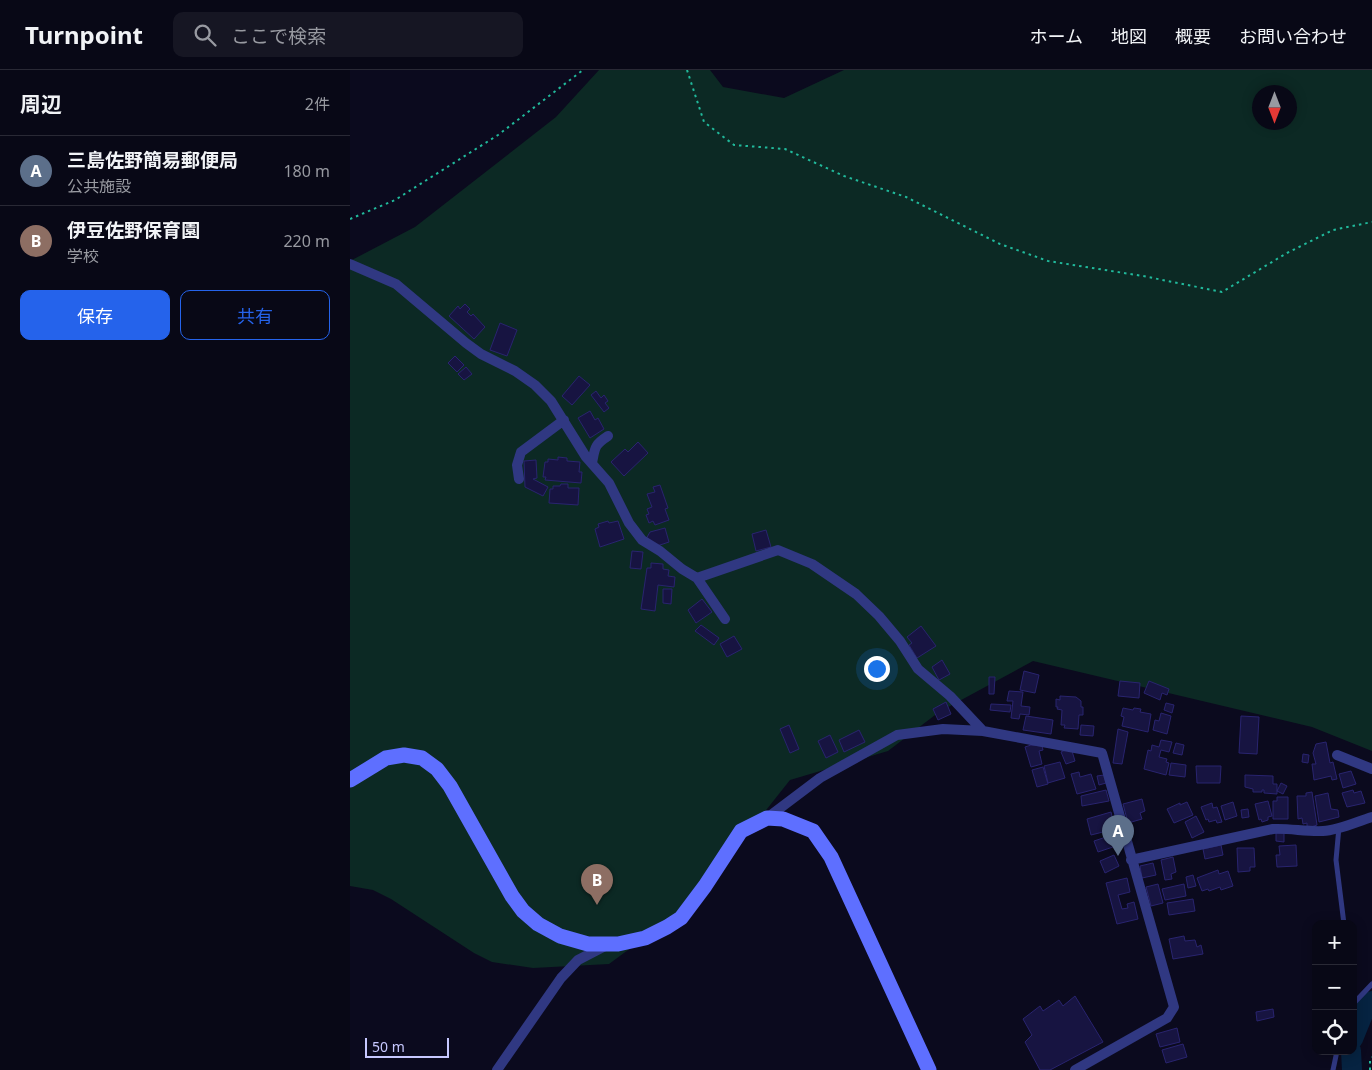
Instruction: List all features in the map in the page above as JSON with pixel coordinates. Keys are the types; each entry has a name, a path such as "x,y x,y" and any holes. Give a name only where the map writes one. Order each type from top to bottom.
{"street":[{"path":"350,264 396,284 481,354 515,371 535,385 551,401 592,463 608,483 630,523 642,540 697,578 725,620"},
{"path":"519,479 517,465 520,452 564,420"},
{"path":"592,463 598,442 608,436"},
{"path":"697,578 778,550 812,564 856,594 900,641 918,669 950,696 983,731"},
{"path":"350,780 386,758 404,755 422,758 437,769 450,786 522,911 538,924 560,936 588,944 618,944 645,938 667,928 681,918 705,886 741,831 767,818 820,778 897,735 943,729 983,731 1102,753 1174,1007 1168,1018 1075,1070"},
{"path":"1337,755 1372,769"},
{"path":"1131,860 1273,829 1288,828 1307,832 1325,831 1372,817"},
{"path":"767,818 783,819 813,832 830,857 929,1070"},
{"path":"497,1070 561,978 578,960 608,944"}],"lane":[{"path":"1339,827 1336,860 1344,920"},
{"path":"1357,1000 1372,984"},
{"path":"1333,1070 1336,1055"}],"path":[{"path":"350,219 395,200 498,136 583,70"},
{"path":"687,70 704,122 734,145 785,149 844,176 906,197 1000,244 1048,261 1143,276 1222,292 1287,252 1333,230 1372,222"},
{"path":"1370,1070 1372,1057"}],"green space":[{"path":"599,70 710,70 723,87 784,98 844,70 1372,70 1372,751 1312,727 1033,661 939,712 888,751 790,780 692,903 609,964 533,968 492,962 474,953 391,899 373,890 350,886 350,261 415,227 556,117"}],"building":[{"path":"465,304 470,309 467,312 471,316 473,314 485,327 474,339 449,316 458,306 460,309"},
{"path":"500,323 517,330 507,356 490,350"},
{"path":"455,356 464,365 457,372 448,363"},
{"path":"466,367 472,374 464,380 458,374"},
{"path":"579,376 590,385 572,405 562,396"},
{"path":"596,391 601,398 604,395 608,401 605,403 609,408 604,412 591,395"},
{"path":"590,411 595,420 598,418 604,429 590,438 578,418"},
{"path":"638,442 648,453 624,476 611,462 625,449 628,452"},
{"path":"558,457 567,458 567,461 580,462 579,472 582,472 581,483 545,480 546,477 543,477 545,462 548,462 548,459 558,460"},
{"path":"536,460 537,478 533,479 548,487 543,496 525,487 524,461"},
{"path":"561,484 568,484 568,488 579,488 578,505 549,503 550,489"},
{"path":"660,485 668,508 665,509 669,520 655,525 653,521 649,523 646,515 649,514 647,509 652,507 647,494 655,492 653,487"},
{"path":"608,521 609,523 618,521 624,539 600,547 595,529 599,527 598,524"},
{"path":"665,528 669,542 657,546 646,539 650,532"},
{"path":"766,530 771,547 756,551 752,534"},
{"path":"632,551 643,552 641,569 630,568"},
{"path":"651,563 663,564 663,569 669,570 668,576 675,577 674,587 658,585 655,611 641,609 647,568 651,568"},
{"path":"663,589 672,589 671,604 663,603"},
{"path":"702,599 712,612 696,623 688,610"},
{"path":"701,625 719,638 714,645 695,631"},
{"path":"921,626 936,646 917,658 909,645 912,643 907,637"},
{"path":"734,636 742,649 727,657 720,644"},
{"path":"942,660 950,674 939,680 932,667"},
{"path":"1024,671 1039,675 1035,693 1020,690"},
{"path":"989,677 995,677 994,694 989,694"},
{"path":"1120,681 1140,683 1139,698 1118,696"},
{"path":"1149,681 1169,689 1167,695 1162,693 1160,700 1144,693"},
{"path":"1009,691 1023,692 1021,706 1030,707 1029,715 1020,714 1019,719 1011,718 1013,701 1007,701"},
{"path":"1060,696 1076,697 1081,701 1083,715 1079,715 1078,729 1064,728 1065,725 1061,725 1062,710 1056,707 1056,699 1060,700"},
{"path":"946,702 951,714 938,720 933,709"},
{"path":"1166,703 1174,705 1172,713 1164,710"},
{"path":"991,704 1011,705 1010,712 990,710"},
{"path":"1123,708 1141,709 1140,712 1151,714 1148,732 1122,726 1124,717 1121,716"},
{"path":"1161,713 1171,716 1167,734 1153,730 1155,720 1159,721"},
{"path":"1026,716 1053,720 1051,734 1023,730"},
{"path":"1241,716 1259,717 1257,754 1239,753"},
{"path":"789,725 799,749 790,753 780,729"},
{"path":"1081,725 1094,726 1093,736 1080,735"},
{"path":"1118,729 1128,732 1122,764 1113,763"},
{"path":"859,730 865,742 844,752 839,740"},
{"path":"830,735 838,752 826,758 818,741"},
{"path":"1161,740 1172,742 1169,752 1161,750 1159,757 1167,759 1166,762 1169,763 1166,775 1144,769 1148,750 1151,751 1152,745 1159,747"},
{"path":"1326,742 1330,763 1333,762 1337,779 1332,780 1331,776 1314,780 1312,764 1316,764 1313,753 1316,744"},
{"path":"1176,743 1184,745 1182,755 1173,753"},
{"path":"1031,745 1042,746 1043,750 1039,751 1042,764 1031,767 1025,747"},
{"path":"1065,750 1072,751 1075,761 1066,764 1061,752"},
{"path":"1303,754 1309,755 1308,763 1302,762"},
{"path":"1060,762 1065,778 1048,783 1044,766"},
{"path":"1171,763 1186,765 1185,777 1169,775"},
{"path":"1196,766 1221,766 1220,783 1197,783"},
{"path":"1043,767 1048,784 1037,787 1032,770"},
{"path":"1351,771 1356,784 1343,788 1339,774"},
{"path":"1079,772 1080,777 1091,774 1096,789 1077,794 1071,774"},
{"path":"1104,775 1106,783 1099,785 1097,776"},
{"path":"1245,775 1273,776 1273,784 1277,784 1277,794 1264,793 1264,790 1262,792 1253,792 1253,789 1245,787"},
{"path":"1281,783 1287,786 1283,794 1277,791"},
{"path":"1106,790 1109,801 1082,806 1081,796"},
{"path":"1353,790 1354,793 1361,791 1365,803 1347,807 1342,793"},
{"path":"1312,792 1317,825 1311,827 1307,826 1307,823 1303,824 1302,818 1298,819 1297,796 1306,796 1306,793"},
{"path":"1328,793 1331,809 1338,810 1339,817 1319,822 1315,796"},
{"path":"1277,797 1288,797 1288,819 1273,819 1273,801 1277,801"},
{"path":"1142,799 1145,811 1140,813 1142,819 1128,823 1123,804"},
{"path":"1268,801 1272,816 1262,822 1261,819 1259,820 1255,804"},
{"path":"1187,802 1193,815 1174,823 1167,809"},
{"path":"1233,802 1237,816 1225,820 1221,806"},
{"path":"1212,803 1213,808 1217,807 1222,822 1217,823 1216,820 1209,822 1208,819 1206,820 1201,807"},
{"path":"1248,809 1249,817 1242,818 1241,810"},
{"path":"1111,812 1115,829 1091,835 1087,819"},
{"path":"1196,816 1204,832 1192,838 1185,822"},
{"path":"1276,833 1284,833 1284,842 1276,841"},
{"path":"1109,836 1113,847 1098,852 1094,841"},
{"path":"1221,845 1223,855 1205,859 1203,849"},
{"path":"1296,845 1297,866 1277,867 1276,855 1280,855 1279,846"},
{"path":"1237,848 1254,848 1255,867 1250,867 1250,871 1238,872"},
{"path":"1114,855 1119,866 1105,873 1100,861"},
{"path":"1173,857 1176,872 1171,874 1172,879 1165,880 1161,860"},
{"path":"1153,863 1156,875 1142,878 1140,866"},
{"path":"1218,870 1219,874 1228,871 1233,886 1221,890 1220,887 1209,891 1208,889 1202,891 1197,878"},
{"path":"1193,875 1196,886 1188,888 1186,877"},
{"path":"1127,878 1130,892 1118,895 1122,909 1128,908 1127,904 1134,902 1138,919 1117,924 1106,883"},
{"path":"1158,884 1163,903 1151,906 1146,887"},
{"path":"1184,884 1186,896 1165,900 1162,889"},
{"path":"1193,899 1195,911 1169,915 1167,903"},
{"path":"1184,936 1185,941 1195,940 1197,947 1201,945 1203,954 1173,959 1169,939"},
{"path":"1075,996 1103,1042 1050,1070 1040,1070 1025,1042 1032,1035 1023,1019 1040,1006 1043,1011 1059,1000 1063,1006"},
{"path":"1273,1009 1274,1017 1257,1021 1256,1012"},
{"path":"1177,1028 1180,1042 1160,1047 1156,1034"},
{"path":"1183,1044 1187,1057 1166,1063 1162,1050"}],"waterway":[{"path":"1357,1029 1366,1007 1372,1001"},
{"path":"1351,1055 1352,1070"}],"place":[{"name":"三島佐野簡易郵便局","path":"1118,856"},
{"name":"伊豆佐野保育園","path":"597,905"}]}
